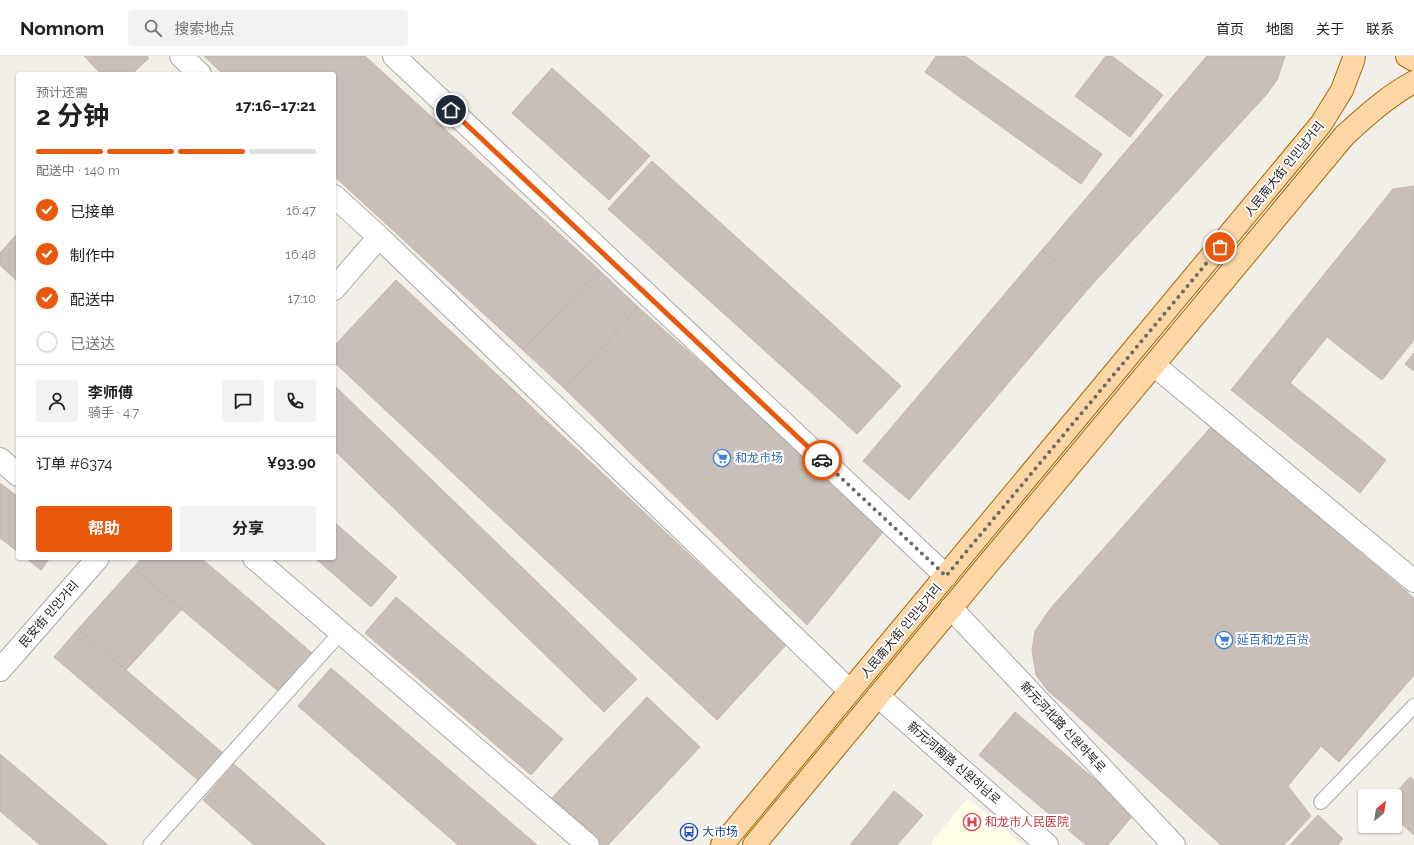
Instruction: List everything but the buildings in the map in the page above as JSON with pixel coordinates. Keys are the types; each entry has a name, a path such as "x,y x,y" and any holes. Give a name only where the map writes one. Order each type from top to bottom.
{"main road":[{"name":"人民南大街 인민남거리","path":"722,845 1322,124 1342,90 1354,56"},
{"path":"1407,56 1414,60"},
{"name":"人民南大街 인민남거리","path":"754,845 1345,135 1396,92 1414,82"}],"street":[{"path":"181,56 198,72"},
{"path":"394,56 946,576"},
{"path":"336,198 850,691"},
{"path":"336,287 379,238"},
{"path":"1154,365 1414,581"},
{"path":"0,460 16,473"},
{"name":"民安街 민안거리","path":"0,670 96,560"},
{"path":"256,560 588,845"},
{"name":"新元河北路 신원하북로","path":"951,608 1174,845"},
{"name":"新元河南路 신원하남로","path":"878,696 1047,845"}],"lane":[{"path":"150,845 340,632"},
{"path":"1321,802 1414,706"}],"shaded area":[{"name":"和龙市人民医院","path":"968,798 1022,845 929,845"}],"way so far":[{"path":"822,460 946,576 1220,247"}],"place":[{"name":"和龙市场","path":"722,458"},
{"name":"延百和龙百货","path":"1224,640"},
{"name":"和龙市人民医院","path":"972,822"},
{"name":"大市场","path":"689,832"}],"route":[{"path":"451,110 822,460"}]}
